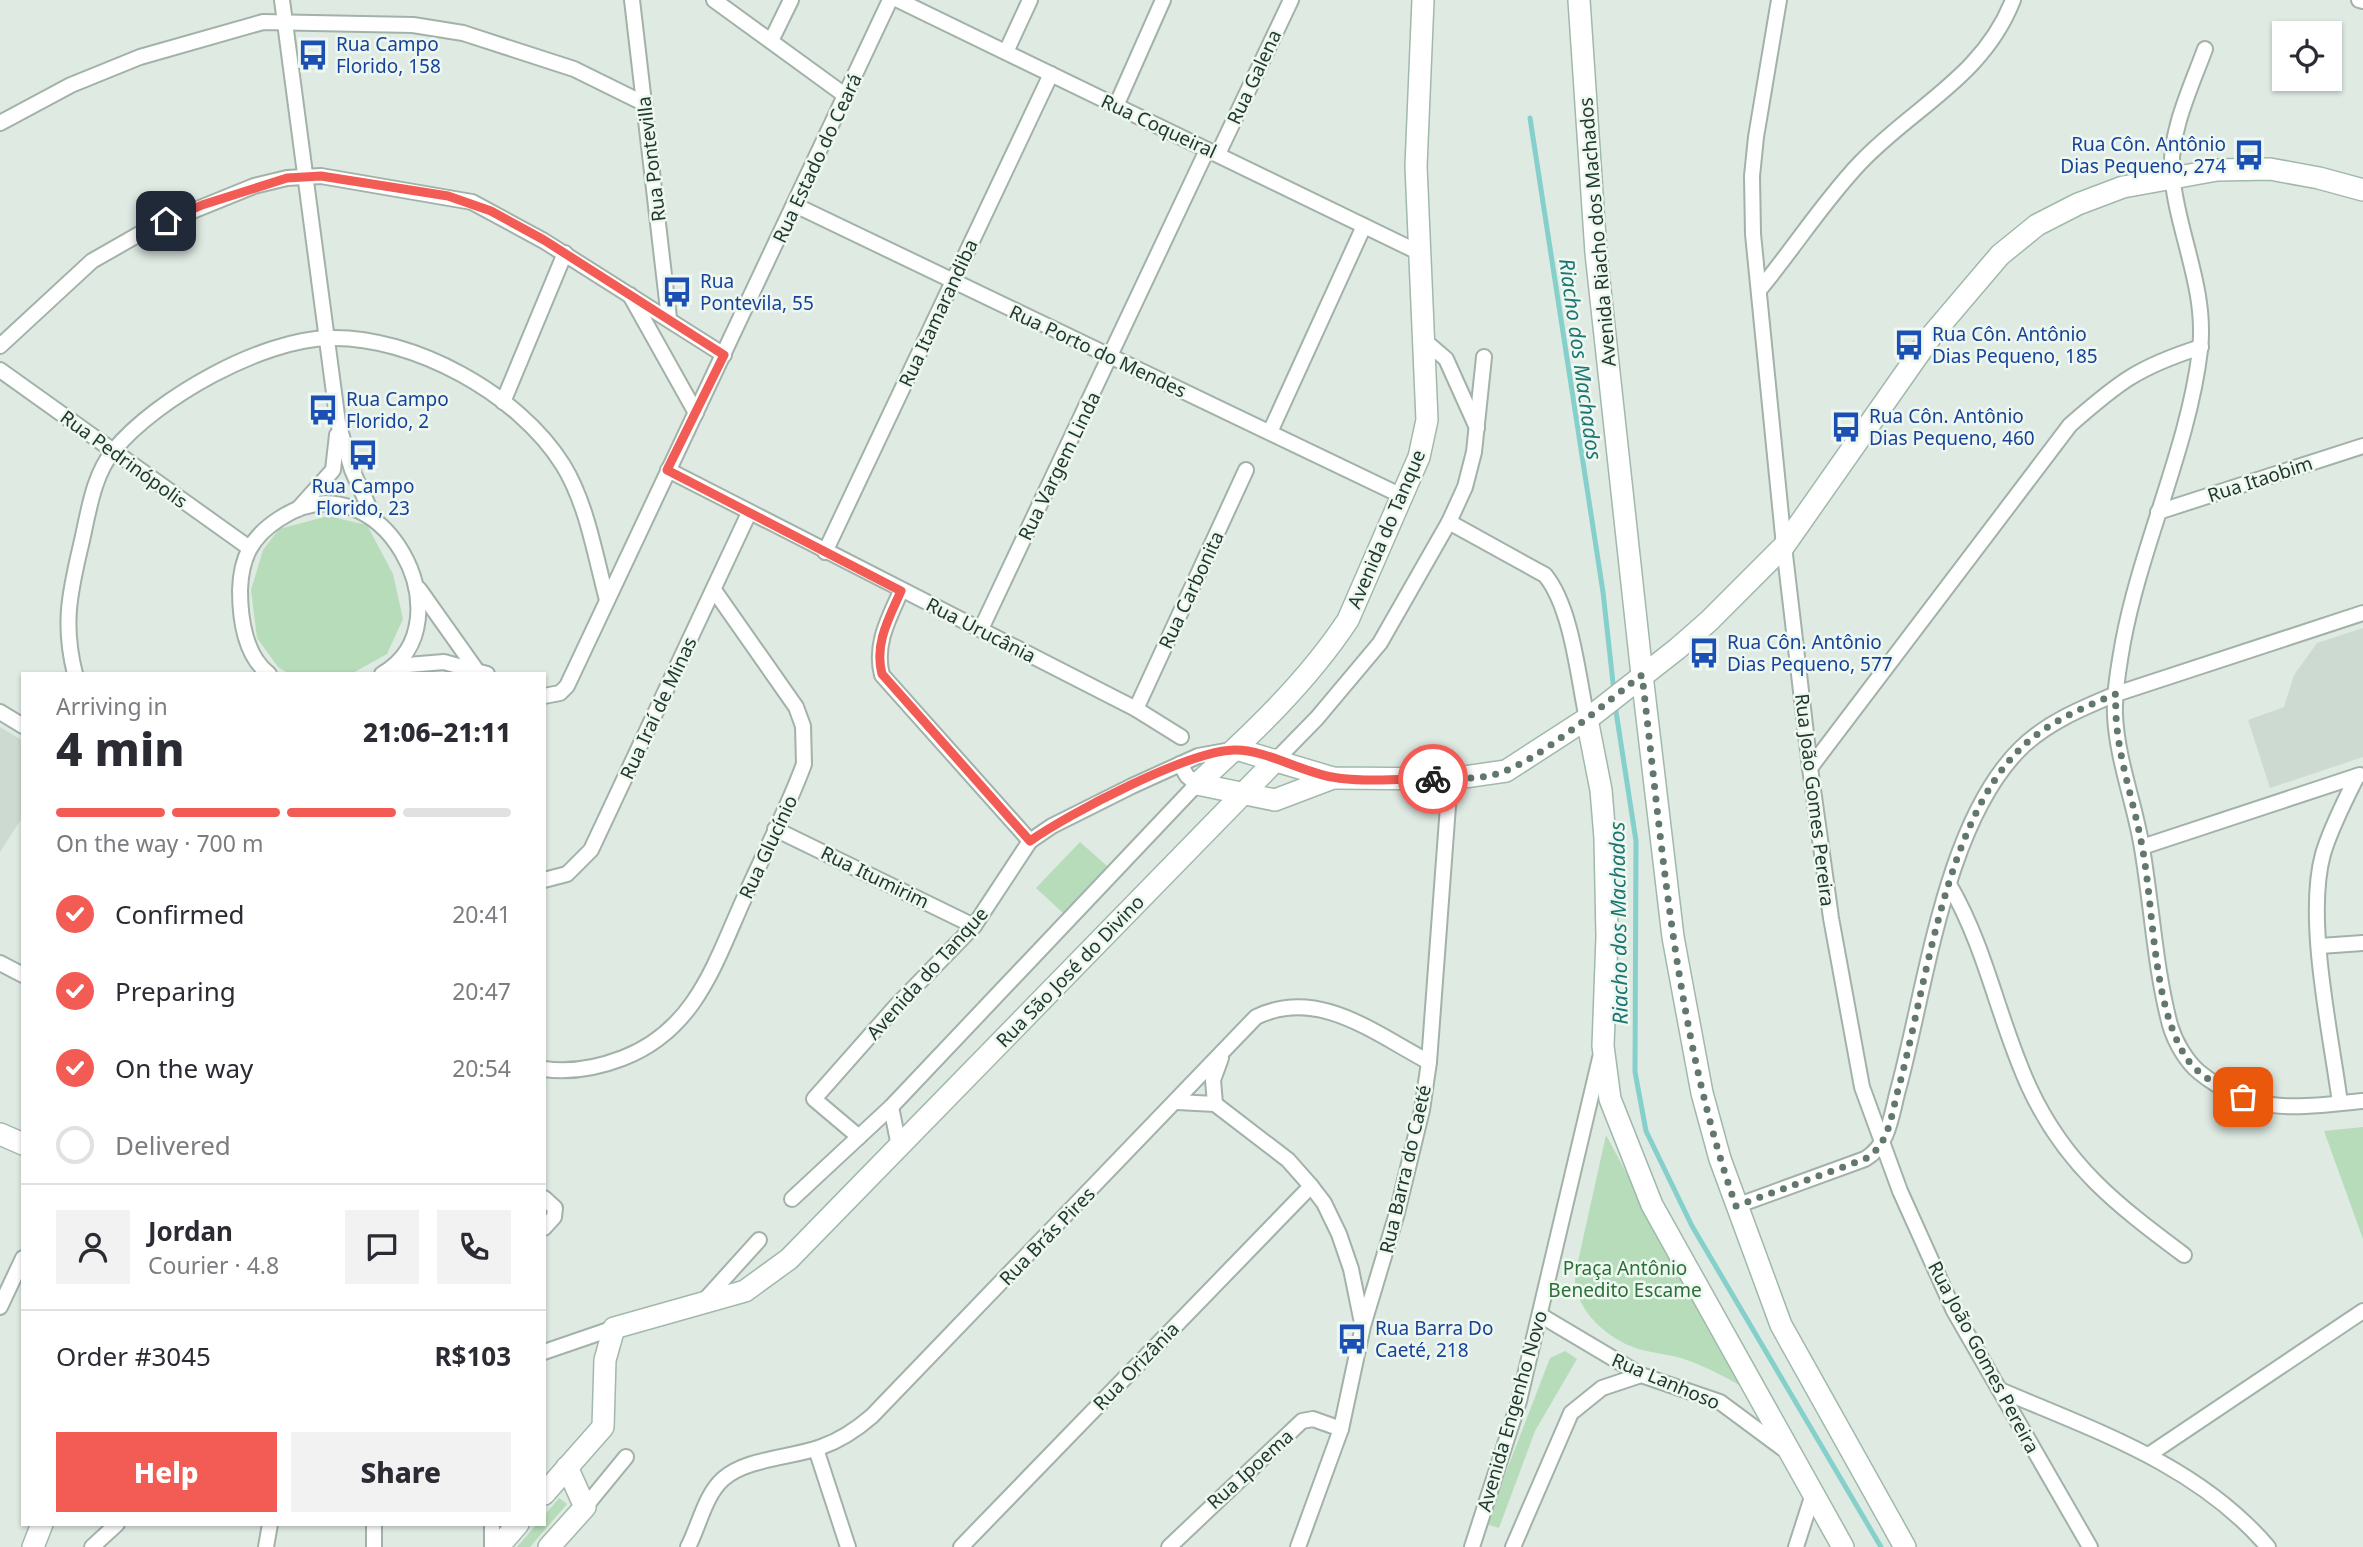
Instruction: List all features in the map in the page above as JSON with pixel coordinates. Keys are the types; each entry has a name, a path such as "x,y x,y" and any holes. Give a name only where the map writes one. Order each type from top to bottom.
{"main road":[{"name":"Avenida do Tanque","path":"1236,749 1304,677 1348,620 1419,457 1427,420 1416,166 1423,0"},
{"name":"Avenida Riacho dos Machados","path":"1579,0 1596,253 1642,675 1676,950 1702,1093 1736,1206 1781,1325 1905,1547"},
{"path":"1236,749 1333,778 1450,779 1506,771 1590,716 1709,621 1784,546 1932,335 2000,255 2037,225 2078,204 2123,187 2172,176 2217,170 2270,169 2363,190"},
{"name":"Avenida Engenho Novo","path":"1590,716 1605,838 1607,937 1603,1046"},
{"name":"Rua São José do Divino","path":"1198,784 1236,749"},
{"name":"Rua São José do Divino","path":"614,1328 745,1291 769,1276 817,1232 1276,760"},
{"path":"1198,784 1241,796 1283,799 1333,778"},
{"path":"1603,1046 1610,1099 1652,1205 1843,1547"},
{"path":"0,1134 21,1143"},
{"path":"546,1492 603,1427 606,1360 614,1328"},
{"path":"550,1547 585,1507 567,1467"},
{"path":"33,1547 41,1526"},
{"path":"498,1547 516,1526"}],"street":[{"path":"282,0 338,423 352,470 373,516 394,540 413,580 478,672"},
{"name":"Rua Pontevilla","path":"632,0 669,318"},
{"path":"714,0 846,96"},
{"path":"771,41 791,0"},
{"name":"Rua Estado do Ceará","path":"546,696 560,693 567,685 890,0"},
{"name":"Rua Coqueiral","path":"898,0 1420,253"},
{"path":"1006,52 1030,0"},
{"path":"1116,106 1163,0"},
{"name":"Rua Galena","path":"1213,152 1291,0"},
{"name":"Rua João Gomes Pereira","path":"1779,0 1756,136 1752,176 1753,234 1784,546 1810,768 1831,918 1862,1087 1881,1146 1954,1311 2090,1547"},
{"path":"1760,289 1861,161 1969,69 1991,40 2013,0"},
{"path":"0,123 71,85 140,57 263,22 285,21 413,25 463,33 574,69 645,104"},
{"path":"2205,49 2176,137 2172,176 2194,267 2201,347 2193,392 2128,619 2116,694 2118,737 2142,847 2155,943 2171,1028 2185,1056 2199,1071 2229,1091 2257,1104 2290,1108 2363,1101"},
{"name":"Rua Itamarandiba","path":"825,552 1051,74"},
{"name":"Rua Vargem Linda","path":"981,629 1213,152"},
{"path":"0,346 92,261 148,229 254,186 287,178 305,177 357,181 472,202 565,253 724,355"},
{"name":"Rua Porto do Mendes","path":"795,205 1402,496"},
{"path":"1270,432 1364,226"},
{"path":"503,402 565,253"},
{"path":"629,294 696,413"},
{"path":"75,672 66,624 70,594 92,497 113,450 147,420 211,375 248,359 327,338 379,342 420,356 468,377 503,402 544,441 563,466 586,518 607,600"},
{"path":"1425,341 1446,359 1477,428"},
{"path":"1810,768 2070,425 2122,379 2157,361 2201,347"},
{"path":"1276,760 1325,710 1380,643 1449,522 1465,487 1477,428 1484,357"},
{"name":"Rua Pedrinópolis","path":"0,370 248,547"},
{"path":"254,672 252,652 243,627 240,603 240,571 248,547 265,528 298,509 333,470 338,423"},
{"name":"Rua Itaobim","path":"2158,512 2363,446"},
{"name":"Rua Urucânia","path":"667,470 1136,709 1181,737"},
{"name":"Rua Carbonita","path":"1136,709 1246,470"},
{"path":"298,509 331,505 373,516"},
{"name":"Rua Iraí de Minas","path":"546,879 567,874 591,850 749,513"},
{"name":"Avenida Engenho Novo","path":"1449,522 1545,576 1562,607 1590,716"},
{"path":"386,672 396,666 410,647 417,625 419,607 413,580"},
{"name":"Rua Glucínio","path":"546,1069 596,1068 639,1052 667,1034 686,1015 706,981 804,764 803,726 796,707 714,590"},
{"path":"901,591 881,641 878,659 882,674 1030,841"},
{"path":"1736,1206 1854,1163 1875,1153 1881,1146 1950,886 1970,823 1991,783 2020,749 2047,728 2078,710 2116,694 2363,613"},
{"path":"252,652 267,672"},
{"path":"396,666 444,662 478,672"},
{"path":"0,712 21,725"},
{"name":"Avenida do Tanque","path":"859,1137 814,1099 897,1004 974,926 1030,841 1076,814 1180,764 1198,757 1236,749"},
{"path":"1180,764 1187,776 1198,784"},
{"path":"2142,847 2360,775"},
{"path":"2340,1103 2320,947 2317,891 2323,855 2360,775"},
{"name":"Rua Barra do Caeté","path":"1298,1547 1341,1429 1363,1326 1401,1200 1422,1110 1429,1062 1450,779"},
{"name":"Rua São José do Divino","path":"792,1199 891,1107 1198,784"},
{"name":"Rua Itumirim","path":"775,829 974,926"},
{"path":"1950,886 1971,923 2029,1087 2056,1135 2094,1185 2184,1255"},
{"path":"2320,947 2363,943"},
{"path":"0,963 21,974"},
{"name":"Rua Brás Pires","path":"688,1547 709,1498 722,1480 739,1469 816,1449 849,1436 872,1416 1256,1017 1275,1008 1295,1005 1337,1013 1429,1062"},
{"name":"Avenida Engenho Novo","path":"1472,1547 1519,1401 1603,1046"},
{"path":"1215,1104 1213,1080 1223,1053"},
{"path":"1177,1102 1215,1104 1288,1160 1311,1186 1324,1203 1339,1234 1351,1269 1363,1326"},
{"path":"891,1107 899,1146"},
{"name":"Rua Orizânia","path":"961,1547 1311,1186"},
{"path":"546,1226 554,1217 550,1203"},
{"path":"701,1304 759,1240"},
{"path":"0,1307 21,1262"},
{"path":"1351,1269 1377,1278"},
{"path":"2150,1454 2363,1311"},
{"name":"Rua Lanhoso","path":"1540,1315 1641,1375 1720,1402 1789,1453"},
{"path":"546,1351 614,1328"},
{"path":"1513,1547 1571,1413 1602,1388 1641,1375"},
{"path":"2000,1390 2150,1454 2244,1518 2268,1547"},
{"name":"Rua Ipoema","path":"1169,1547 1302,1421 1312,1419 1341,1429"},
{"path":"816,1449 848,1547"},
{"path":"585,1507 626,1457"},
{"path":"1796,1547 1813,1494"},
{"path":"92,1547 115,1526"},
{"path":"266,1547 270,1526"},
{"path":"374,1526 374,1547"},
{"path":"492,1526 492,1547"}],"shaded area":[{"path":"2363,628 2363,757 2270,788 2248,720 2284,707 2294,675 2317,643"},
{"path":"0,727 21,740 21,819 0,852"}],"green space":[{"path":"328,516 367,525 393,574 403,619 387,654 355,672 286,672 278,667 257,638 251,590 263,550 279,529"},
{"path":"1080,842 1107,866 1063,913 1036,888"},
{"path":"2363,1127 2363,1239 2324,1131"},
{"name":"Praça Antônio Benedito Escame","path":"1606,1135 1741,1386 1689,1361 1626,1344 1594,1321 1580,1300 1575,1275"},
{"path":"1565,1351 1577,1359 1535,1431 1499,1528 1486,1524 1550,1358"},
{"path":"559,1498 567,1504 530,1547 517,1547 535,1526 546,1526 546,1514"}],"waterway":[{"name":"Riacho dos Machados","path":"1530,118 1603,592 1614,692"},
{"name":"Riacho dos Machados","path":"1615,705 1636,841 1635,1072 1646,1131 1692,1226 1881,1547"}],"way so far":[{"path":"1433,779 1477,777 1506,771 1594,713 1642,675 1674,937 1702,1093 1736,1206 1865,1159 1881,1146 1903,1073 1955,868 1970,823 1991,783 2020,749 2047,728 2078,710 2116,694 2118,737 2142,847 2155,943 2171,1028 2185,1056 2199,1071 2243,1097"}],"place":[{"name":"Rua Campo Florido, 158","path":"313,55"},
{"name":"Rua Côn. Antônio Dias Pequeno, 274","path":"2249,155"},
{"name":"Rua Pontevila, 55","path":"677,292"},
{"name":"Rua Côn. Antônio Dias Pequeno, 185","path":"1909,345"},
{"name":"Rua Campo Florido, 2","path":"323,410"},
{"name":"Rua Côn. Antônio Dias Pequeno, 460","path":"1846,427"},
{"name":"Rua Campo Florido, 23","path":"363,455"},
{"name":"Rua Côn. Antônio Dias Pequeno, 577","path":"1704,653"},
{"name":"Rua Barra Do Caeté, 218","path":"1352,1339"}],"route":[{"path":"166,221 254,186 287,178 321,176 448,196 472,202 544,240 724,355 667,470 901,591 881,641 878,659 882,674 1030,841 1052,826 1132,786 1198,757 1236,749 1333,778 1433,779"}]}
